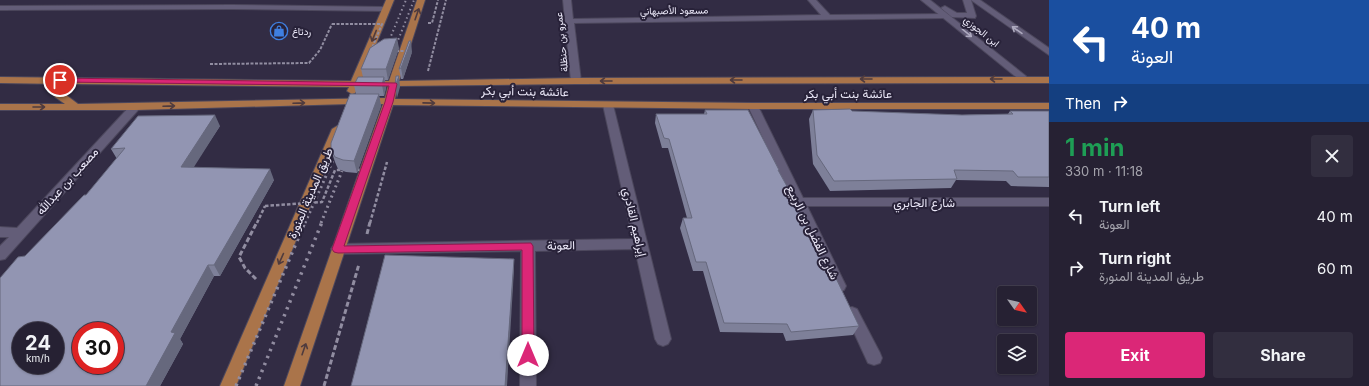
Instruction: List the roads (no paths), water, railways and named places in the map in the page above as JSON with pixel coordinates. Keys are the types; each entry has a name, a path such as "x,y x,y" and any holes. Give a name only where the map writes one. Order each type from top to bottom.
{"main road":[{"path":"292,386 389,102 393,84 406,51 421,0"},
{"name":"طريق المدينة المنورة","path":"228,386 388,4"},
{"name":"عائشة بنت أبي بكر","path":"0,80 393,84 576,81 1049,80"},
{"path":"76,80 65,85 57,92 58,95 76,107"},
{"name":"عائشة بنت أبي بكر","path":"0,107 135,107 348,101 608,105 1049,106"}],"street":[{"path":"232,7 239,0"},
{"path":"351,8 356,0"},
{"name":"عمرو بن حنظلة","path":"567,0 576,81"},
{"path":"812,0 828,18"},
{"name":"ابن الجوزي","path":"925,0 1024,79"},
{"path":"934,0 955,15 972,16 967,0"},
{"name":"ابن الجوزي","path":"975,0 1049,52"},
{"path":"0,8 351,8 388,4"},
{"name":"مسعود الأصبهاني","path":"570,21 946,16"},
{"name":"إبراهيم القادري","path":"608,105 663,338"},
{"name":"شارع الفضل بن الربيع","path":"753,106 874,358"},
{"name":"مصعب بن عبدالله","path":"0,256 135,107"},
{"name":"شارع الجابري","path":"799,202 1049,202"},
{"path":"0,232 21,233"},
{"name":"العونة","path":"338,249 640,244"},
{"path":"528,246 528,386"}],"railway":[{"path":"386,48 406,0"},
{"path":"395,48 414,0"},
{"path":"305,223 334,158"},
{"path":"321,223 342,171"},
{"path":"236,386 305,222"},
{"path":"256,386 322,222"}],"place":[{"name":"ردتاغ","path":"279,31"}]}
